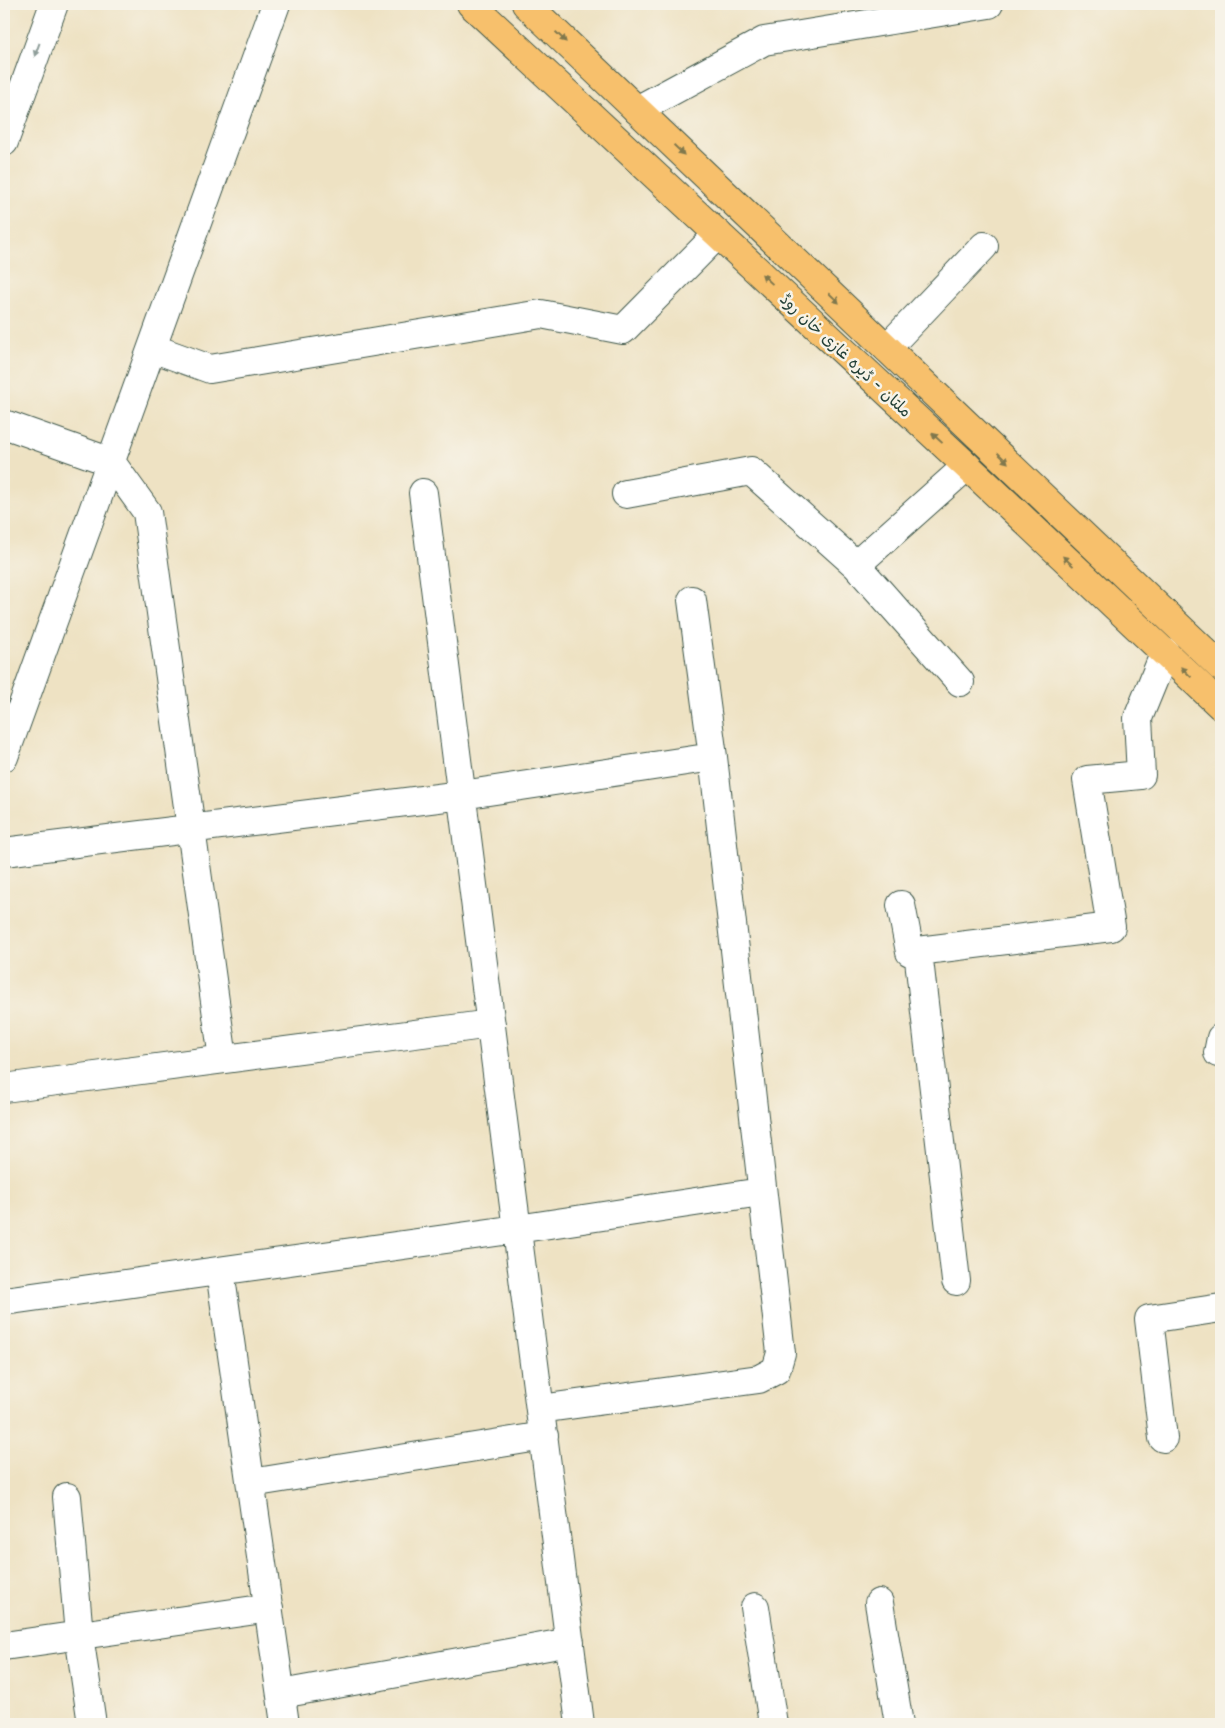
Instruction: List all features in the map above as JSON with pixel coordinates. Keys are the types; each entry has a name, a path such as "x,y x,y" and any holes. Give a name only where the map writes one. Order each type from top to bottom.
{"highway":[{"name":"ملتان - ڈیرہ غازی خان روڈ","path":"472,4 1221,706"},
{"name":"ملتان - ڈیرہ غازی خان روڈ","path":"526,4 1221,666"},
{"path":"1160,647 1173,620"}],"street":[{"path":"4,142 54,4"},
{"path":"4,757 276,4"},
{"path":"638,110 764,41 989,4"},
{"path":"152,348 210,369 541,314 623,330 718,234"},
{"path":"887,348 984,246"},
{"path":"4,424 111,462 147,512 223,1059"},
{"path":"856,565 967,466"},
{"path":"626,494 751,472 856,565 960,682"},
{"path":"423,493 580,1724"},
{"path":"540,1409 759,1379 776,1370 781,1353 713,757 692,600"},
{"path":"901,906 910,952 1111,927 1087,780 1141,775 1138,718 1160,647"},
{"path":"4,852 462,794 713,757"},
{"path":"918,951 956,1281"},
{"path":"4,1088 491,1024"},
{"path":"4,1301 517,1229 762,1192"},
{"path":"220,1271 285,1724"},
{"path":"1163,1438 1150,1319 1221,1308"},
{"path":"251,1484 544,1436"},
{"path":"67,1497 80,1635 92,1724"},
{"path":"879,1603 899,1724"},
{"path":"755,1607 773,1724"},
{"path":"4,1646 269,1608"},
{"path":"281,1694 570,1642"}]}
